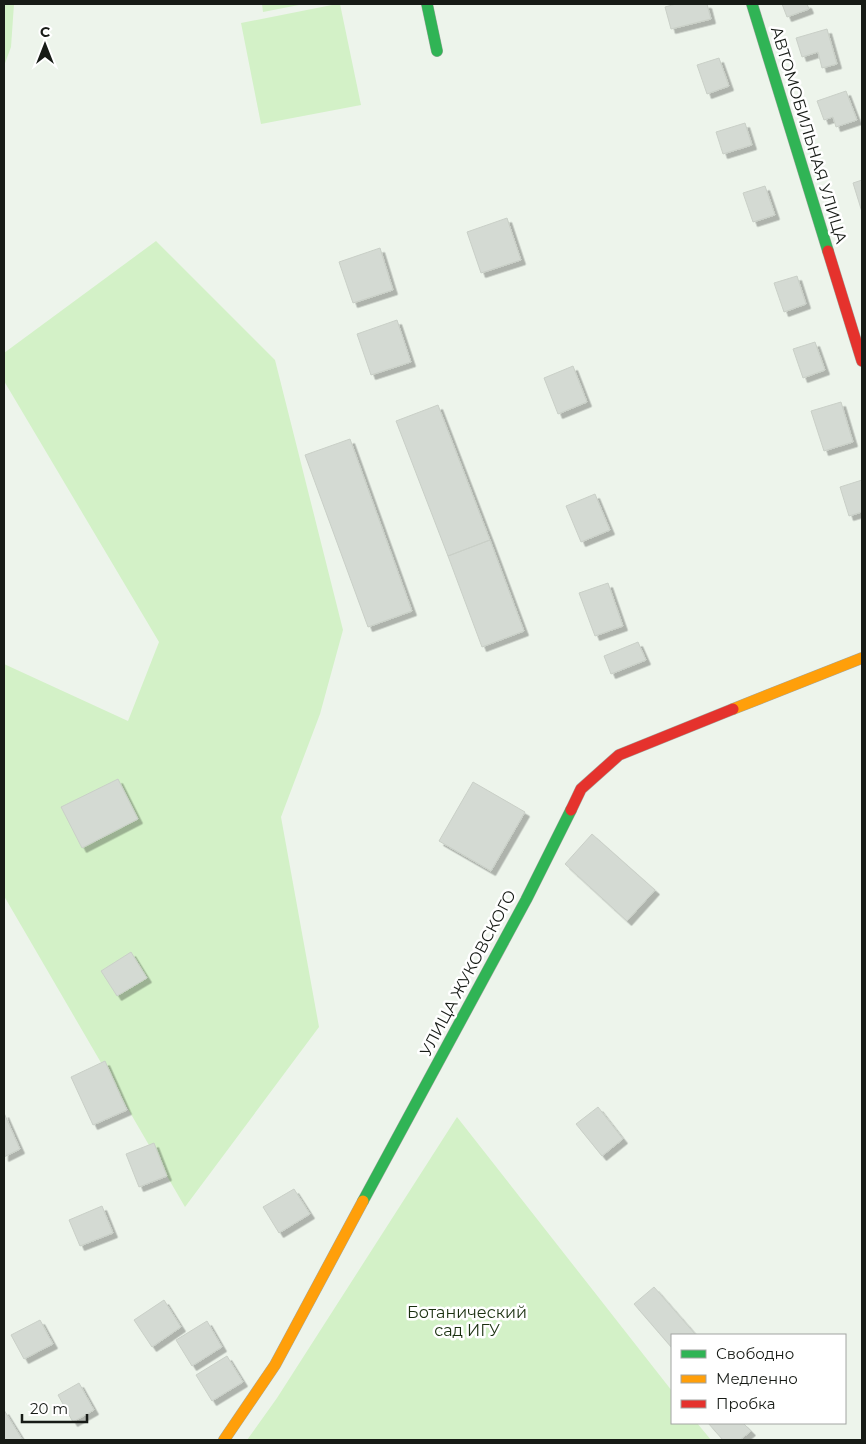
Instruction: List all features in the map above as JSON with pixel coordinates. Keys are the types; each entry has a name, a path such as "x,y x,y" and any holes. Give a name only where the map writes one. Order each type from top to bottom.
{"street":[{"path":"427,4 437,52"},
{"name":"АВТОМОБИЛЬНАЯ УЛИЦА","path":"752,4 862,361"},
{"name":"УЛИЦА ЖУКОВСКОГО","path":"224,1440 275,1365 526,900 581,789 619,755 862,658"}],"green space":[{"path":"4,4 14,4 11,47 4,66"},
{"path":"262,4 304,4 263,12"},
{"path":"340,4 361,105 261,124 241,23"},
{"path":"156,241 275,360 343,630 320,714 281,817 319,1027 185,1207 4,896 4,664 128,721 159,642 4,381 4,353"},
{"name":"Ботанический сад ИГУ","path":"457,1117 671,1390 671,1424 698,1424 711,1440 247,1440 277,1398"}],"building":[{"path":"676,4 707,4 711,19 671,29 665,7"},
{"path":"782,4 807,4 809,9 787,17"},
{"path":"827,29 837,64 822,68 818,52 802,57 796,38"},
{"path":"719,58 729,86 707,94 697,65"},
{"path":"846,91 857,120 836,127 833,117 824,120 817,101"},
{"path":"745,123 752,145 723,154 716,132"},
{"path":"862,180 862,212 853,183"},
{"path":"765,186 775,215 753,222 743,193"},
{"path":"507,218 521,260 481,273 467,232"},
{"path":"380,248 393,290 353,303 339,262"},
{"path":"797,276 806,304 784,312 774,283"},
{"path":"397,320 411,362 371,375 357,334"},
{"path":"815,342 825,370 803,378 793,349"},
{"path":"573,366 587,402 558,414 544,378"},
{"path":"841,402 853,442 824,451 811,411"},
{"path":"438,405 490,540 448,556 396,421"},
{"path":"350,439 412,611 368,627 305,455"},
{"path":"862,480 862,512 849,516 840,487"},
{"path":"595,494 610,530 581,542 566,506"},
{"path":"490,540 524,631 482,647 448,556"},
{"path":"608,583 623,626 595,636 579,593"},
{"path":"638,642 646,660 611,674 604,656"},
{"path":"118,779 138,819 82,848 61,807"},
{"path":"473,782 525,812 491,871 439,841"},
{"path":"592,834 655,890 627,921 565,864"},
{"path":"131,952 147,978 117,996 101,971"},
{"path":"105,1061 127,1110 93,1125 71,1077"},
{"path":"598,1107 623,1139 602,1156 576,1124"},
{"path":"4,1113 20,1149 4,1157"},
{"path":"154,1143 167,1176 139,1187 126,1154"},
{"path":"294,1189 310,1214 279,1233 263,1207"},
{"path":"102,1206 113,1233 80,1246 69,1220"},
{"path":"654,1287 695,1334 671,1334 671,1347 634,1304"},
{"path":"164,1300 181,1327 152,1347 134,1320"},
{"path":"40,1320 53,1344 24,1359 11,1335"},
{"path":"207,1321 222,1347 192,1366 176,1340"},
{"path":"227,1356 243,1382 212,1401 196,1375"},
{"path":"79,1383 94,1410 73,1422 58,1395"},
{"path":"4,1410 22,1439 21,1440 4,1440"},
{"path":"709,1424 744,1424 751,1431 740,1440 723,1440"}],"traffic: fast":[{"path":"427,4 437,51"},
{"path":"752,4 828,251"},
{"path":"363,1201 526,900 571,810"}],"traffic: slow":[{"path":"733,709 862,658"},
{"path":"224,1440 275,1365 363,1201"}],"traffic: jam":[{"path":"828,251 862,361"},
{"path":"571,810 581,789 619,755 733,709"}]}
